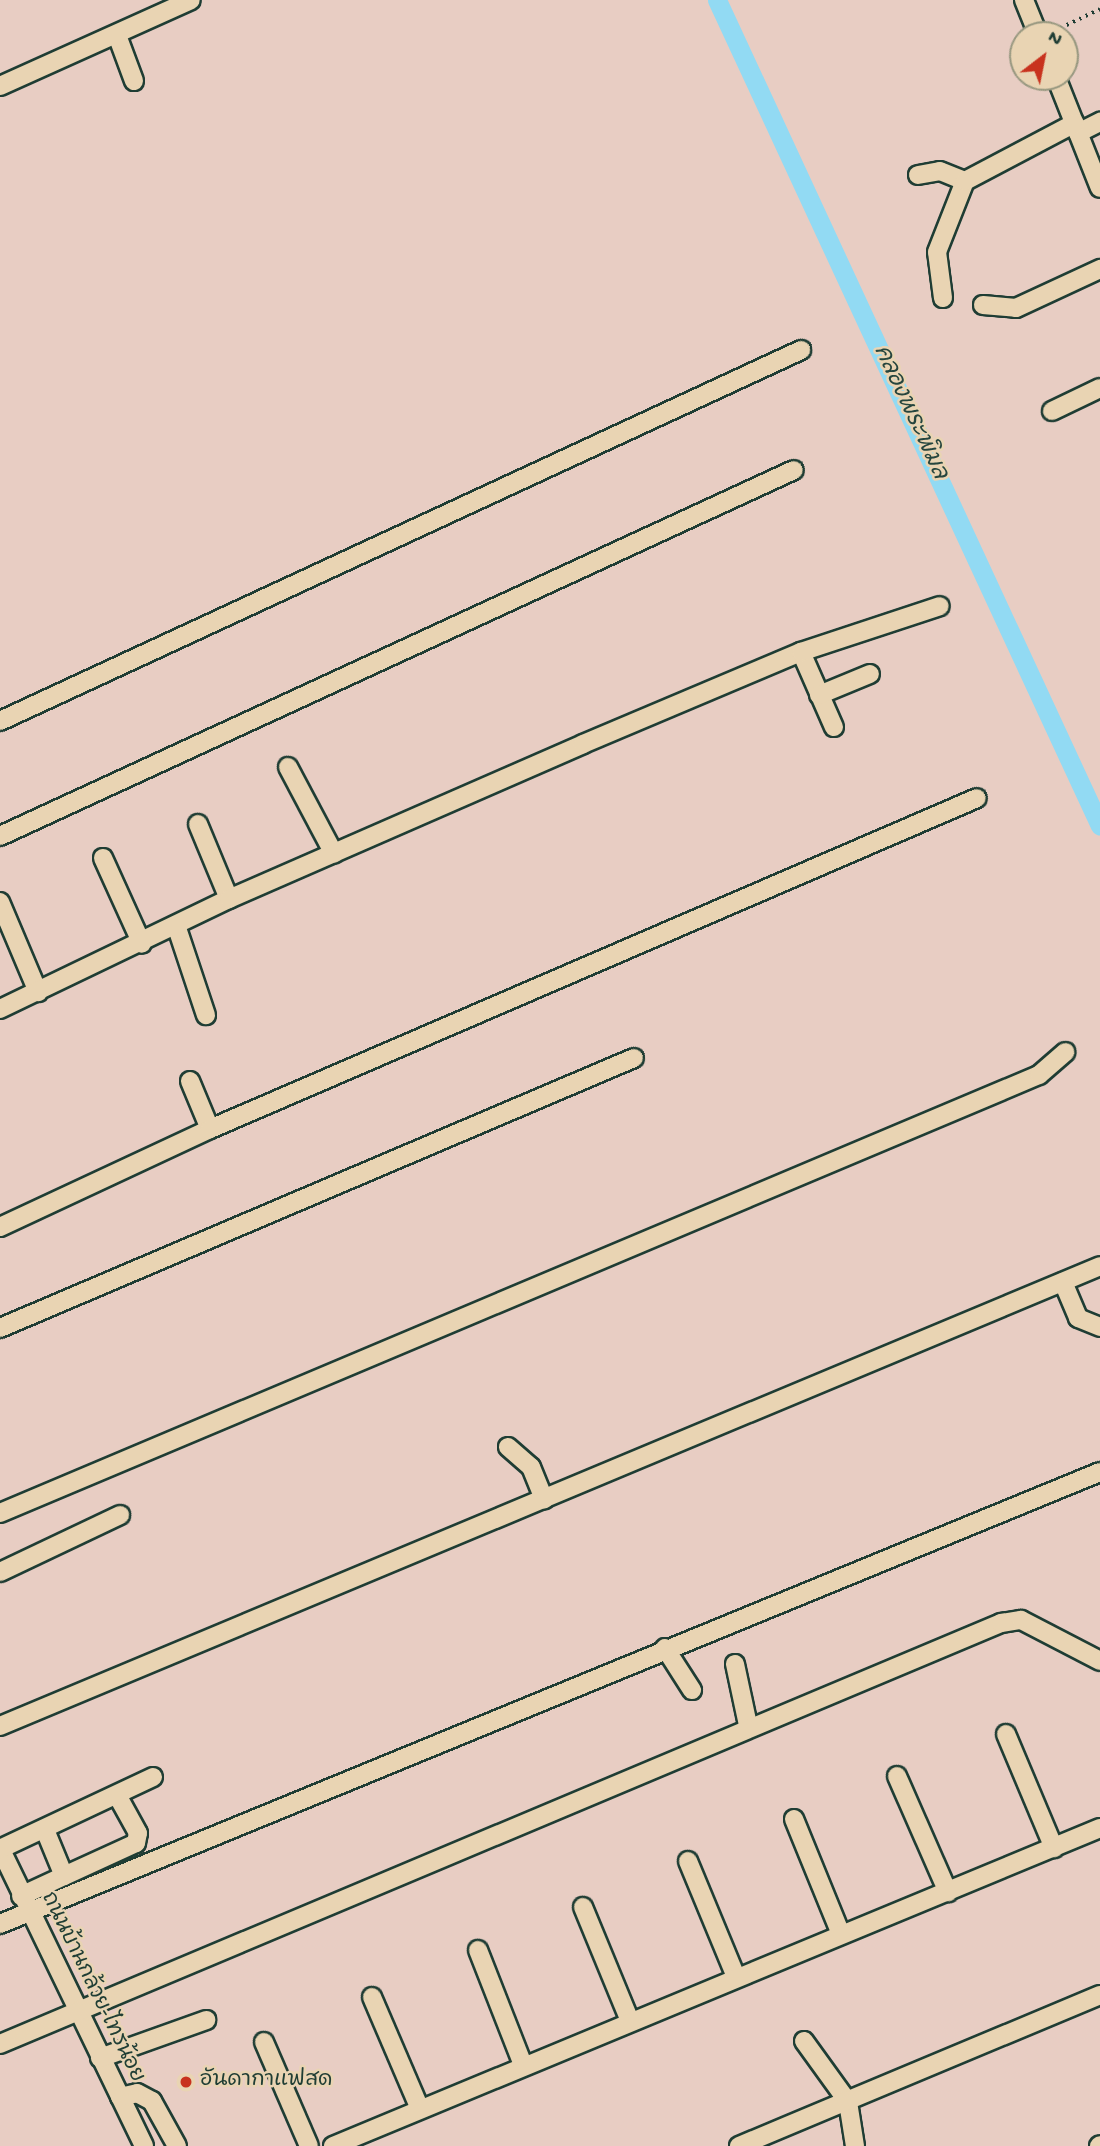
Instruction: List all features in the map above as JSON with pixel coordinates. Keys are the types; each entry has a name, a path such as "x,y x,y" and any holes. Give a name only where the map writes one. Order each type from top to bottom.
{"street":[{"path":"0,86 191,0"},
{"path":"1024,0 1032,21"},
{"path":"117,35 134,81"},
{"path":"1061,91 1100,188"},
{"path":"943,298 937,252 965,181 1077,128 1100,122"},
{"path":"918,175 940,170 965,181"},
{"path":"983,305 1016,308 1100,269"},
{"path":"0,721 801,350"},
{"path":"1052,411 1100,388"},
{"path":"0,836 794,470"},
{"path":"0,1009 142,944 229,899 801,652 940,606"},
{"path":"801,652 834,727"},
{"path":"819,695 870,674"},
{"path":"288,767 334,854"},
{"path":"0,1227 210,1129 977,798"},
{"path":"198,824 229,899"},
{"path":"103,858 142,944"},
{"path":"0,902 38,992"},
{"path":"176,925 206,1015"},
{"path":"0,1513 1039,1075 1065,1052"},
{"path":"0,1328 634,1058"},
{"path":"190,1081 210,1129"},
{"path":"0,1726 1100,1266"},
{"path":"1063,1282 1078,1318 1100,1327"},
{"path":"508,1447 531,1467 544,1499"},
{"path":"24,1904 1100,1472"},
{"path":"0,1572 120,1516"},
{"path":"0,2044 76,2008 748,1725 1011,1619 1100,1661"},
{"path":"664,1648 692,1690"},
{"path":"735,1664 748,1725"},
{"path":"1006,1734 1054,1848"},
{"path":"897,1776 948,1892"},
{"path":"0,1849 153,1777"},
{"path":"0,1924 64,1875 136,1843 138,1833 117,1795"},
{"path":"794,1819 841,1934"},
{"path":"333,2146 1100,1828"},
{"path":"45,1830 64,1875"},
{"name":"ถนนบ้านกล้วย-ไทรน้อย","path":"0,1849 24,1904 144,2146"},
{"path":"688,1861 736,1977"},
{"path":"583,1907 630,2021"},
{"path":"478,1951 523,2065"},
{"path":"740,2146 1100,1995"},
{"path":"372,1997 420,2109"},
{"path":"100,2058 206,2020"},
{"path":"804,2041 848,2102 855,2146"},
{"path":"264,2042 309,2146"},
{"path":"120,2097 137,2093 152,2101 177,2146"}],"path":[{"path":"1075,21 1100,9"}],"waterway":[{"name":"คลองพระพิมล","path":"717,0 1100,826"}],"place":[{"name":"อันดากาแฟสด","path":"186,2082"}]}
